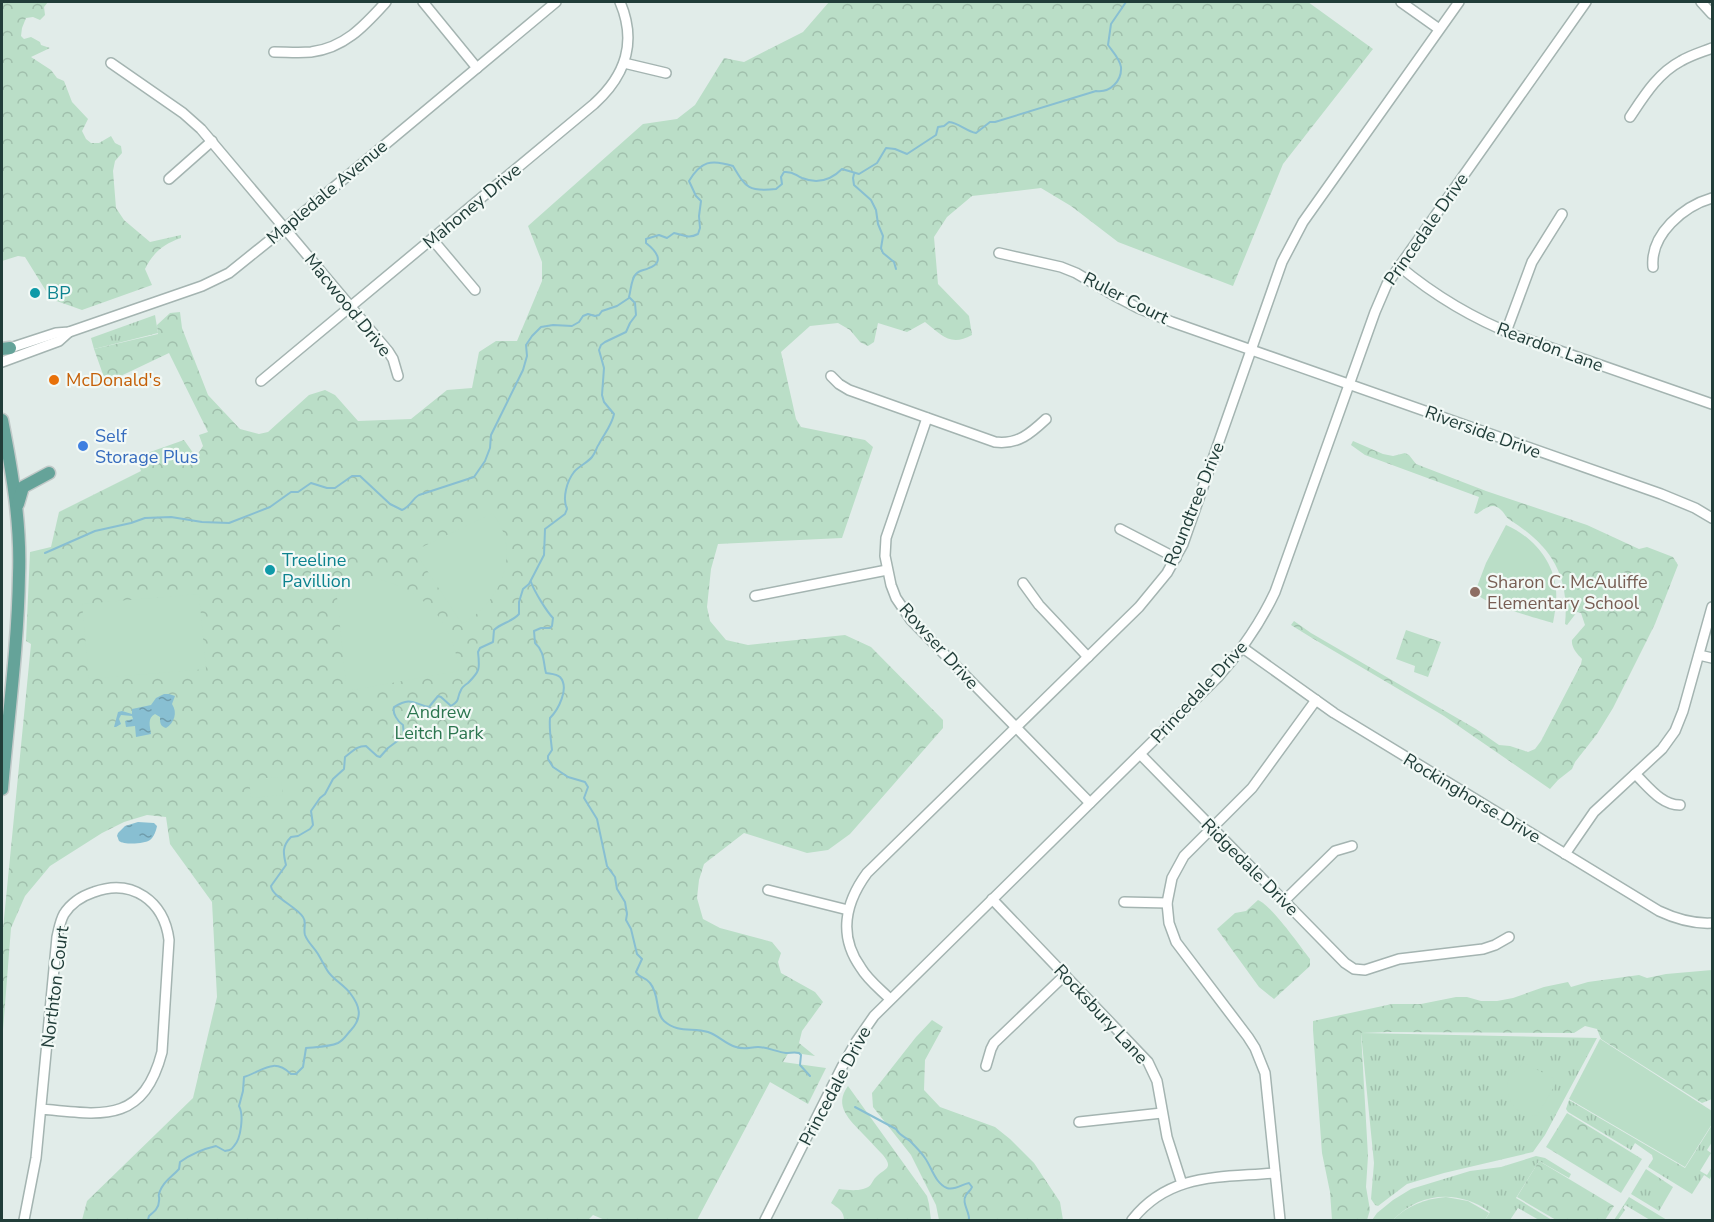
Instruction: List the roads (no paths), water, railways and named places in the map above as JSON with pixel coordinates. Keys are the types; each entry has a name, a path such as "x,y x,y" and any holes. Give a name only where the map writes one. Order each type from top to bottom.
{"main road":[{"path":"2,420 17,511 20,574 2,789"},
{"path":"17,511 24,488 49,473"}],"street":[{"path":"274,52 310,52 331,47 353,36 386,2"},
{"path":"423,2 477,68"},
{"name":"Mapledale Avenue","path":"4,349 56,333 69,332 221,278 285,228 556,2"},
{"name":"Mahoney Drive","path":"261,381 600,99 616,80 627,50 628,30 620,2"},
{"path":"1401,2 1439,29"},
{"name":"Roundtree Drive","path":"890,999 861,970 852,954 846,927 848,910 854,892 867,873 1157,587 1176,558 1201,495 1282,262 1303,222 1459,2"},
{"name":"Princedale Drive","path":"767,1220 855,1042 874,1016 1218,678 1243,648 1275,592 1382,293 1586,2"},
{"path":"1701,2 1713,14"},
{"path":"1630,117 1653,84 1672,66 1713,48"},
{"name":"Macwood Drive","path":"111,63 183,113 201,129 388,351 398,376"},
{"path":"624,63 666,73"},
{"path":"169,179 212,141"},
{"path":"1653,267 1656,247 1666,229 1693,206 1713,198"},
{"path":"1506,332 1532,262 1562,214"},
{"path":"432,239 475,290"},
{"name":"Ruler Court","path":"999,253 1061,267 1088,279 1138,308 1252,349"},
{"name":"Reardon Lane","path":"1399,266 1456,307 1506,332 1713,404"},
{"name":"Mapledale Avenue","path":"2,362 59,341 69,332"},
{"name":"Riverside Drive","path":"1252,349 1661,494 1713,518"},
{"path":"831,376 849,390 986,440 1011,442 1024,437 1046,419"},
{"name":"Rowser Drive","path":"927,418 888,531 885,547 887,570 896,598 911,620 1090,803"},
{"path":"1120,529 1176,558"},
{"path":"755,596 887,570"},
{"path":"1023,583 1039,605 1088,657"},
{"path":"1565,854 1594,812 1662,749 1675,731 1713,607"},
{"name":"Rockinghorse Drive","path":"1243,648 1334,713 1668,915 1692,922 1713,923"},
{"path":"1699,655 1713,658"},
{"path":"1280,1221 1265,1072 1261,1060 1248,1037 1176,942 1169,923 1167,903 1172,878 1188,852 1252,788 1316,700"},
{"name":"Ridgedale Drive","path":"1140,754 1348,966 1365,970 1399,959 1483,949 1509,937"},
{"path":"1635,774 1664,801 1680,805"},
{"path":"1284,901 1335,851 1352,846"},
{"name":"Northton Court","path":"24,1221 36,1158 42,1109 57,937 64,914 77,900 101,889 123,888 137,891 145,896 160,913 168,931 169,940 162,1052 152,1082 131,1103 113,1112 91,1114 42,1109"},
{"path":"768,890 848,910"},
{"name":"Rocksbury Lane","path":"992,899 1148,1062 1157,1081 1167,1137 1182,1184"},
{"path":"1124,902 1167,903"},
{"path":"986,1066 994,1043 1065,975"},
{"path":"1079,1122 1162,1113"},
{"path":"1132,1221 1153,1199 1182,1184 1195,1180 1275,1173"}],"water":[{"path":"164,694 175,696 172,704 175,711 174,718 166,728 161,724 160,717 155,714 150,720 151,734 136,737 135,726 126,727 125,721 133,719 132,716 121,715 119,719 121,724 114,727 118,712 132,714 132,709 151,705 156,698"},
{"path":"138,822 154,823 157,826 151,839 134,844 119,841 118,833 125,826"}],"waterway":[{"path":"148,1220 158,1206 162,1187 179,1169 180,1162 197,1152 216,1146 225,1151 229,1150 236,1143 241,1127 239,1106 244,1077 273,1066 279,1066 291,1074 296,1074 303,1067 306,1048 338,1043 355,1025 359,1016 356,1002 329,973 308,940 303,917 272,890 271,886 286,865 285,847 291,837 298,836 313,825 311,811 325,794 333,779 344,769 345,757 363,746 380,757 404,736 403,725 396,717 394,707 409,701 429,707 438,696 451,706 454,704 462,688 477,672 480,648 493,642 494,630 519,614 519,602 523,589 529,584 544,555 545,529 565,514 567,509 565,495 569,480 576,470 593,455 613,418 614,414 604,402 602,395 604,368 599,350 605,342 626,332 636,315 635,303 629,297 633,279 639,271 654,265 658,259 653,249 646,243 646,239 659,235 667,238 674,233 689,236 698,234 701,201 689,181 693,174 707,163 725,164 733,166 749,187 760,190 776,189 782,184 781,177 784,172 813,181 833,176 842,169 859,174 877,163 886,148 907,154 936,135 938,127 949,122 976,133 990,122 1106,90 1114,85 1121,72 1119,61 1108,45 1111,24 1126,2"},
{"path":"854,174 854,185 871,200 876,210 883,236 881,248 883,253 894,262 896,269"},
{"path":"45,553 95,531 145,518 171,517 229,523 270,507 291,492 298,492 311,483 335,488 352,476 360,476 390,504 402,510 419,495 474,477 485,461 490,448 491,435 523,370 527,356 526,345 541,327 572,326 583,316 599,315 602,311 617,306 629,298"},
{"path":"531,582 553,618 550,628 534,631 535,643 542,654 546,673 560,677 564,687 559,704 550,718 552,750 548,759 553,767 568,777 585,782 588,787 584,798 597,819 607,866 615,877 617,889 625,902 626,920 631,929 637,954 642,959 636,972 653,988 661,1018 675,1028 708,1032 739,1048 761,1047 786,1053 799,1053 801,1055 800,1065 810,1076"},
{"path":"855,1107 896,1129 910,1141 943,1186 953,1189 969,1183 972,1187 964,1201 969,1220"}],"place":[{"name":"BP","path":"35,293"},
{"name":"McDonald's","path":"54,380"},
{"name":"Self Storage Plus","path":"83,446"},
{"name":"Treeline Pavillion","path":"270,570"},
{"name":"Sharon C. McAuliffe Elementary School","path":"1475,592"}],"park label":[{"name":"Andrew Leitch Park","path":"439,722"}]}
